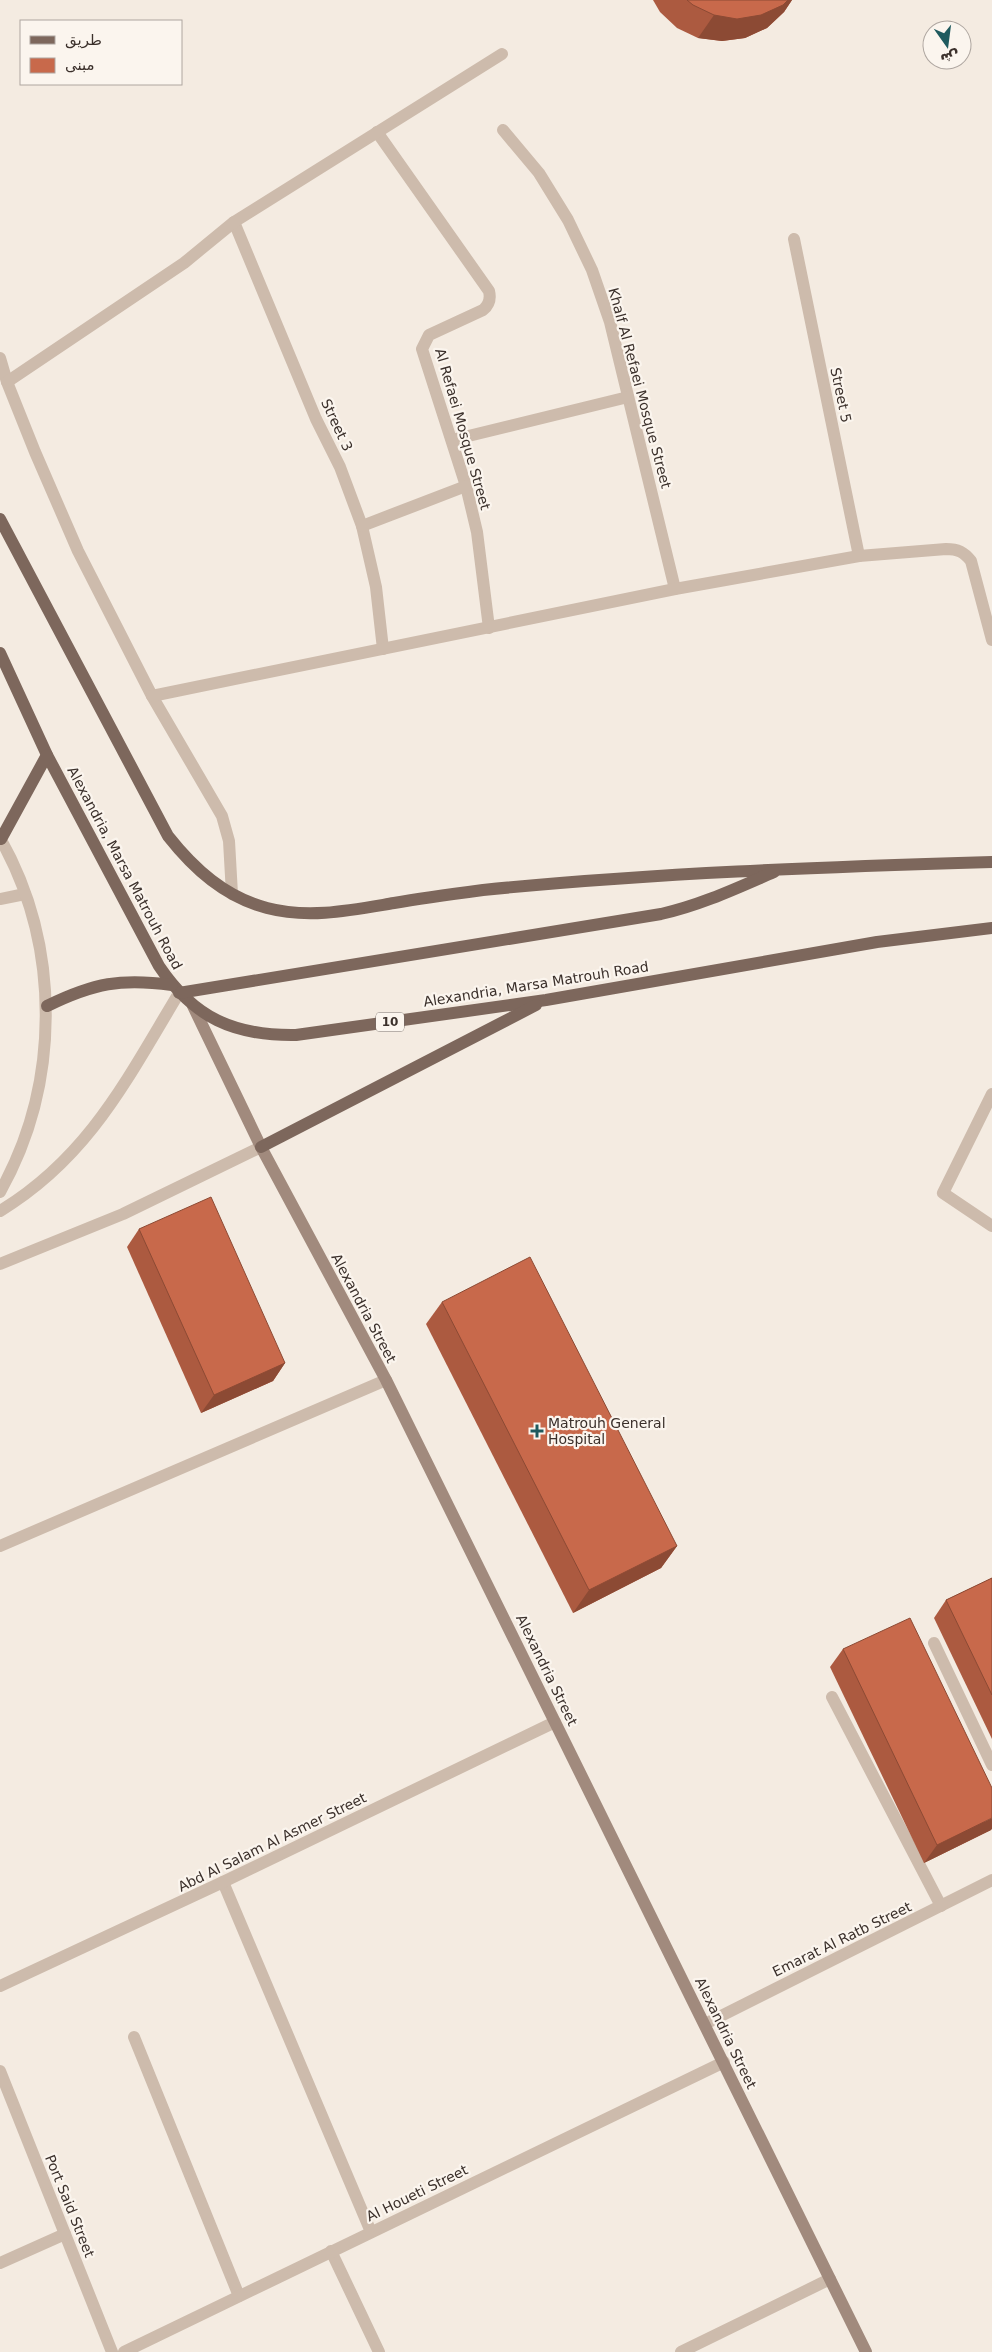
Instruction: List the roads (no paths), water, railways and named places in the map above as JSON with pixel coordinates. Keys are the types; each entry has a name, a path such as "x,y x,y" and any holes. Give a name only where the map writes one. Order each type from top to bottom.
{"main road":[{"path":"0,519 168,836 186,859 200,872 232,894 266,908 303,914 340,912 482,890 780,868 992,862"},
{"name":"Alexandria, Marsa Matrouh Road","path":"0,653 47,755 159,966 176,989 193,1006 216,1021 242,1031 269,1036 296,1036 546,1000 877,942 992,928"},
{"path":"0,839 47,755"},
{"path":"48,1006 77,992 109,983 141,981 176,989 661,914 723,895 780,868"},
{"path":"261,1147 546,1000"}],"street":[{"path":"7,382 184,263 234,222 502,54"},
{"name":"Khalf Al Refaei Mosque Street","path":"503,130 548,188 568,220 592,270 610,322 675,589"},
{"name":"Al Refaei Mosque Street","path":"377,132 489,291 490,296 487,307 429,334 422,349 466,486 478,542 489,628"},
{"name":"Street 3","path":"234,222 316,419 340,467 362,526 376,587 383,649"},
{"name":"Street 5","path":"794,239 859,556"},
{"path":"0,358 7,382 54,500 152,696 222,816 230,841 232,894"},
{"path":"452,440 628,397"},
{"path":"362,526 466,486"},
{"path":"152,696 675,589 859,556 946,549 956,549 965,553 972,561 992,640"},
{"path":"0,839 25,894 36,930 44,968 48,1006 45,1051 37,1096 24,1139 0,1192"},
{"path":"0,899 25,894"},
{"path":"0,1211 42,1182 68,1158 91,1132 113,1104 176,989"},
{"name":"Alexandria Street","path":"193,1006 261,1147 386,1380 866,2352"},
{"path":"992,1094 943,1193 992,1226"},
{"path":"0,1264 123,1214 261,1147"},
{"path":"0,1546 386,1380"},
{"path":"934,1643 992,1765"},
{"path":"832,1697 941,1906"},
{"name":"Abd Al Salam Al Asmer Street","path":"0,1986 223,1882 555,1722"},
{"name":"Emarat Al Ratb Street","path":"705,2024 992,1880"},
{"path":"223,1882 371,2232"},
{"path":"134,2037 239,2296"},
{"name":"Al Houeti Street","path":"124,2352 724,2062"},
{"name":"Port Said Street","path":"0,2072 112,2352"},
{"path":"0,2263 64,2234"},
{"path":"331,2251 378,2352"},
{"path":"681,2352 830,2279"}],"place":[{"name":"Matrouh General Hospital","path":"537,1431"}]}
